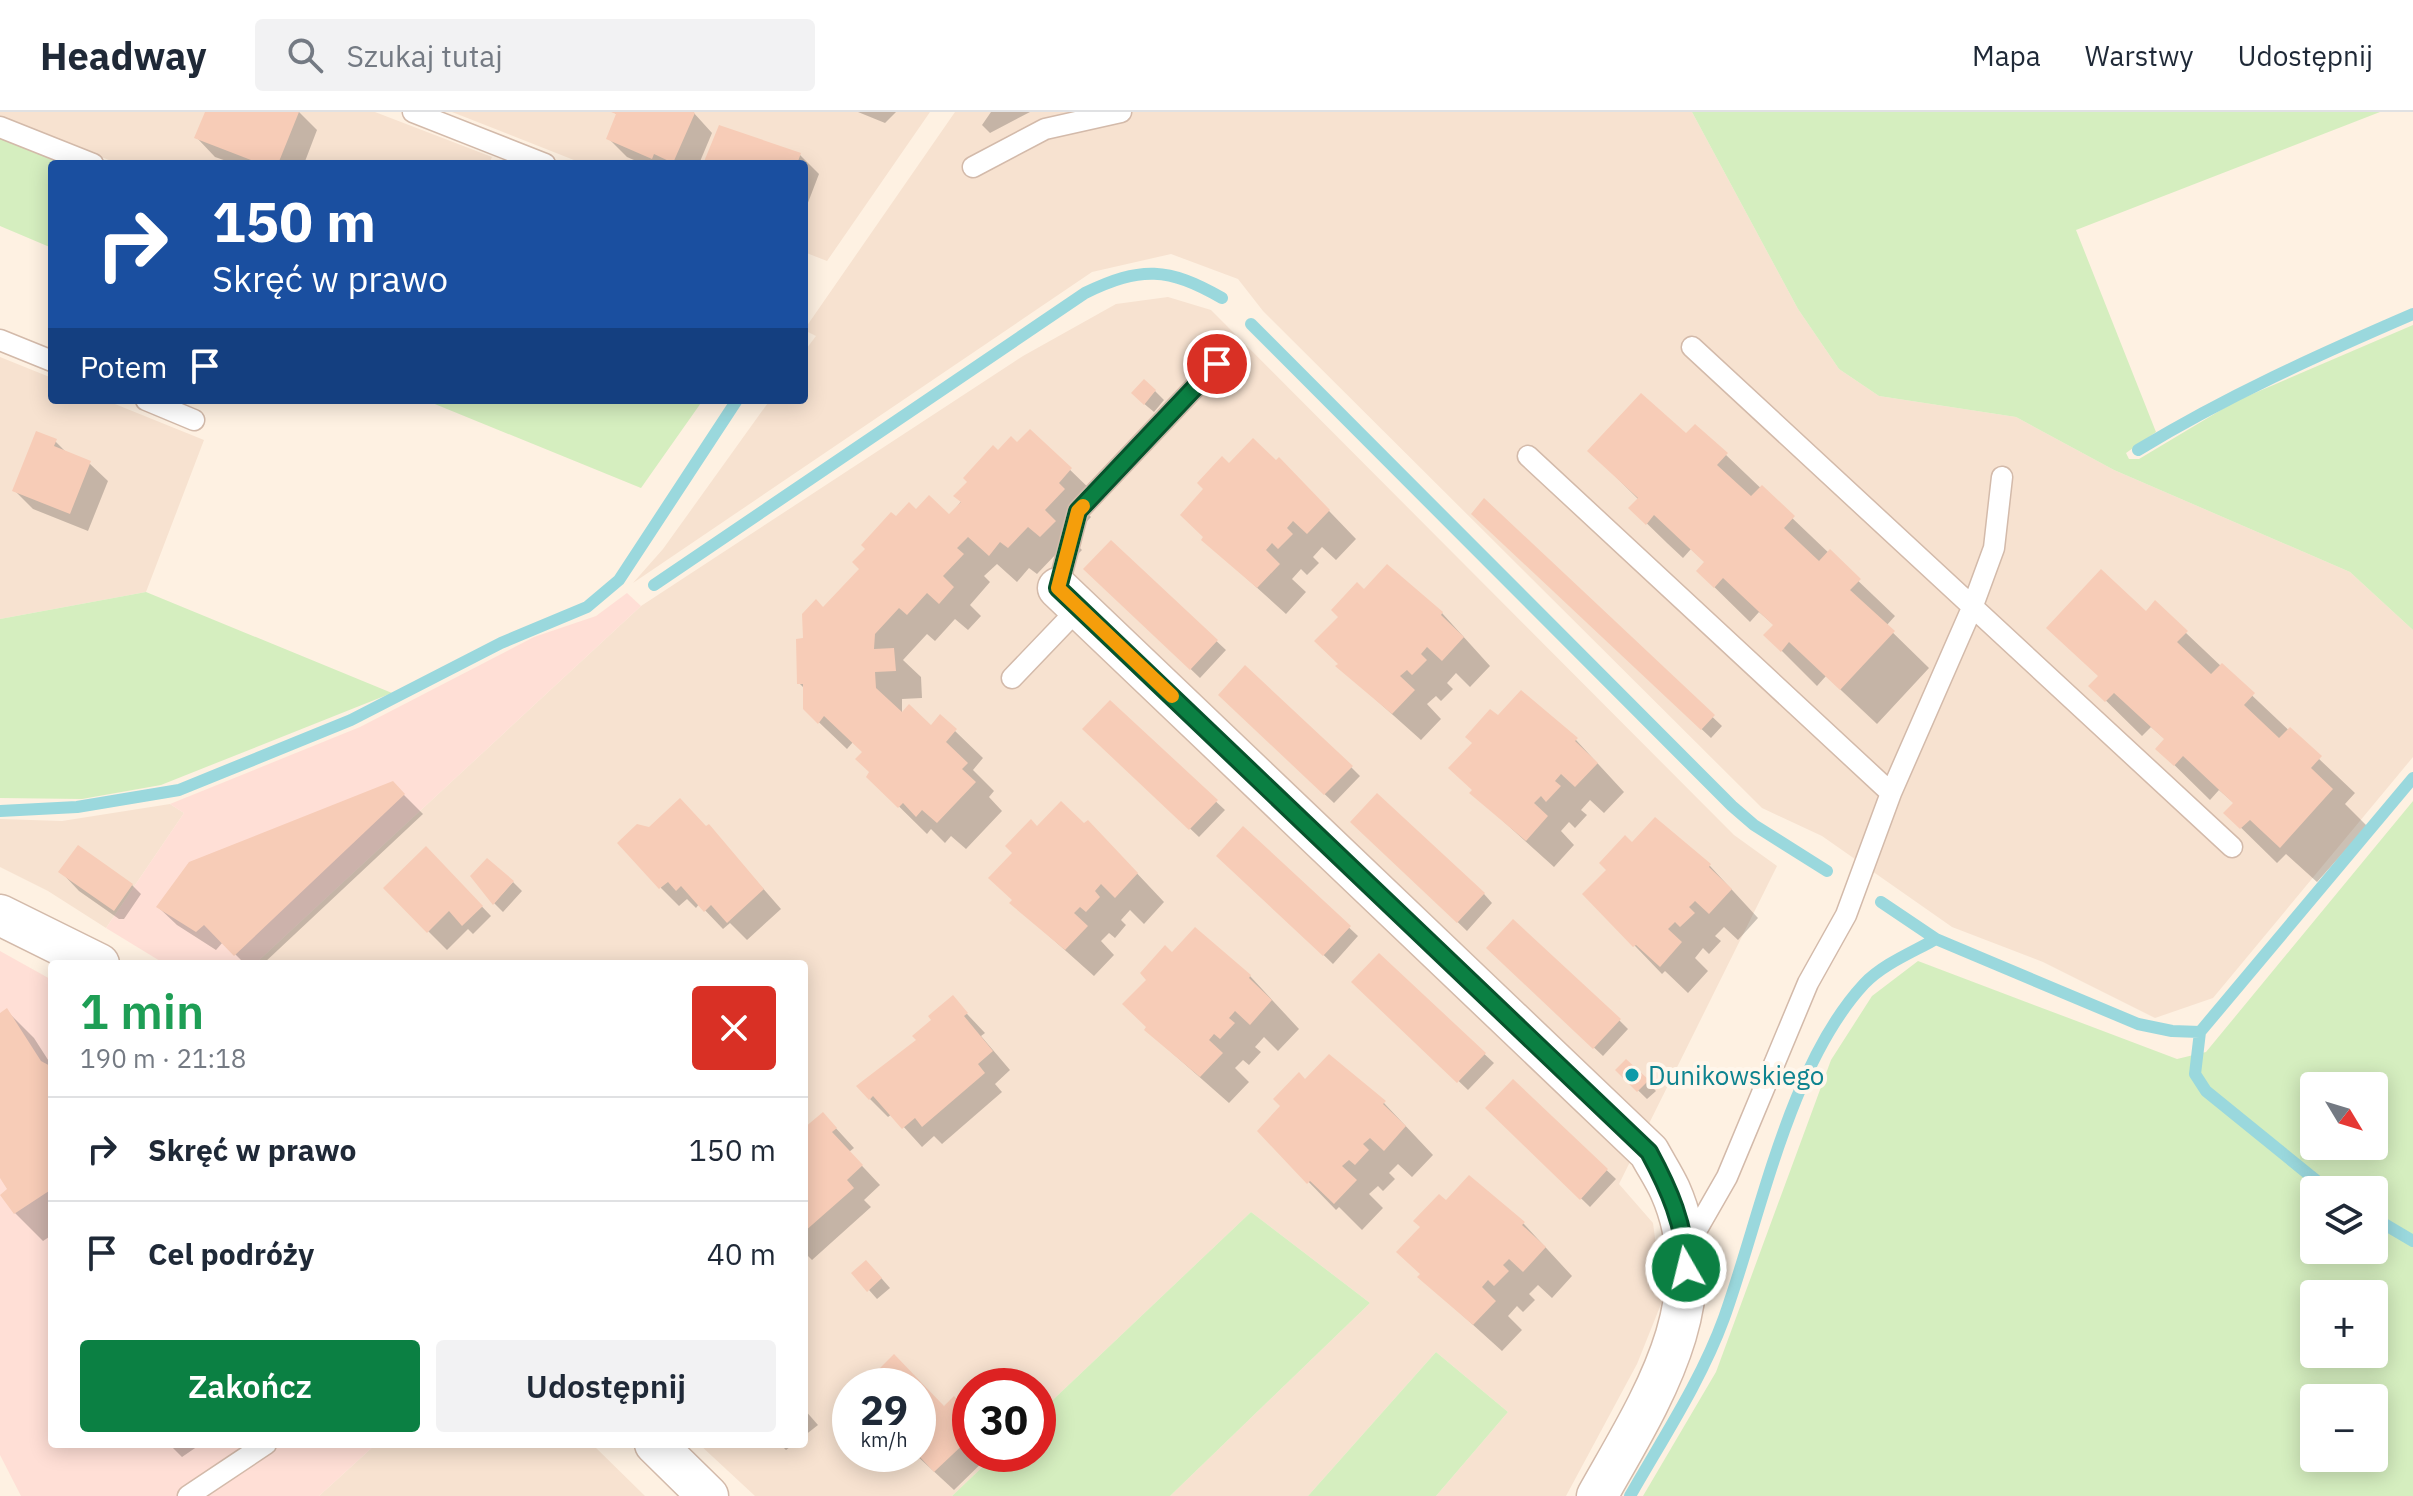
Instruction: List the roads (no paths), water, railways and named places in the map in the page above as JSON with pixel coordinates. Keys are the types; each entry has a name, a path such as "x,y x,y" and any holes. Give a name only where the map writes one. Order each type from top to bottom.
{"street":[{"path":"1068,598 1649,1152 1671,1192 1686,1248 1687,1287 1678,1340 1597,1496"},
{"path":"0,915 91,960"},
{"path":"659,1448 708,1496"}],"lane":[{"path":"413,112 535,160"},
{"path":"973,167 1045,129 1121,112"},
{"path":"0,127 83,160"},
{"path":"0,340 48,359"},
{"path":"1692,347 2232,847"},
{"path":"1012,678 1068,598 1078,511 1217,364"},
{"path":"156,404 194,420"},
{"path":"1528,456 1891,793"},
{"path":"1686,1248 1727,1177 1808,983 1846,915 1891,793 1972,608 1994,548 2002,477"},
{"path":"188,1496 260,1448"}],"waterway":[{"path":"654,585 1085,293 1122,278 1154,274 1186,280 1222,298"},
{"path":"2138,450 2273,377 2413,314"},
{"path":"1251,324 1732,806 1754,825 1827,871"},
{"path":"0,811 77,807 179,790 351,720 501,643 587,607 619,580 734,404"},
{"path":"1881,902 1936,939 2138,1024 2172,1031 2200,1032 2413,778"},
{"path":"1630,1496 1681,1409 1715,1341 1780,1143 1796,1098 1816,1056 1838,1017 1864,984 1889,964 1936,939"},
{"path":"2200,1032 2195,1074 2206,1091 2311,1176"},
{"path":"2388,1226 2413,1241"}],"place":[{"name":"Dunikowskiego","path":"1632,1075"}]}
